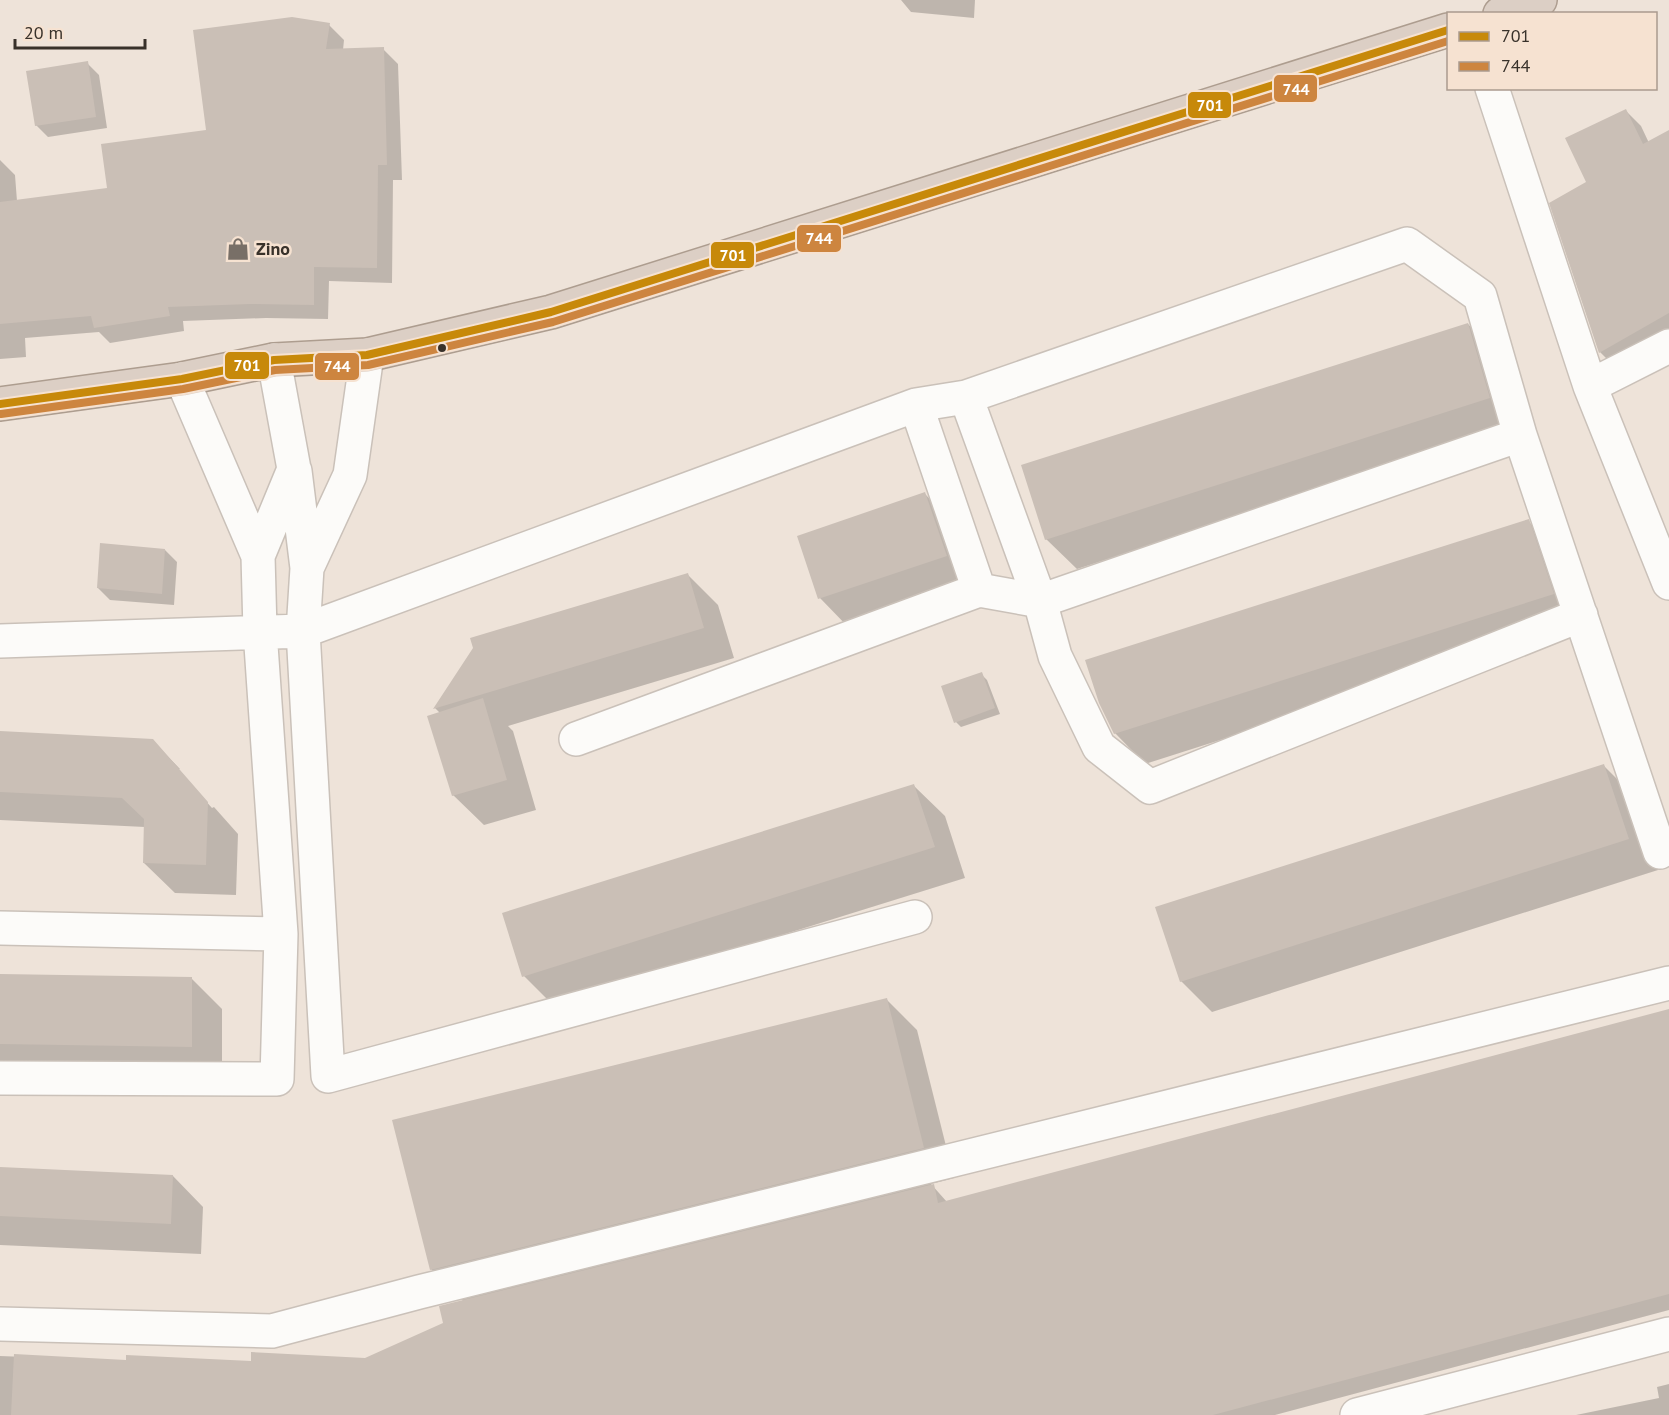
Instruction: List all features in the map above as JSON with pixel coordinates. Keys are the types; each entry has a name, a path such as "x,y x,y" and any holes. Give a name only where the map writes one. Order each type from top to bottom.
{"highway":[{"path":"1506,12 1540,0"},
{"path":"0,404 182,379 274,360 367,355 551,312 1447,31"}],"street":[{"path":"1493,90 1590,386 1662,540 1669,584"},
{"path":"0,641 303,631 916,405 966,397 1407,244 1480,296 1520,435 1660,852"},
{"path":"1590,386 1669,346"},
{"path":"307,568 351,475 367,355"},
{"path":"274,360 294,470 307,568 303,631 328,1077 915,917"},
{"path":"0,1078 277,1079 281,934 260,631 258,556 182,379"},
{"path":"966,397 1040,601 1055,656 1099,747 1150,787 1581,615"},
{"path":"916,405 979,590"},
{"path":"576,739 979,590 1040,601 1520,435"},
{"path":"258,556 294,470"},
{"path":"0,928 281,934"},
{"path":"0,1324 272,1331 419,1292 1669,983"},
{"path":"1357,1415 1669,1334"}],"building":[{"path":"292,17 330,23 326,49 384,47 387,165 378,165 377,268 314,267 314,305 250,304 168,307 170,316 94,328 91,316 0,324 0,202 107,188 101,144 206,130 193,30"},
{"path":"88,61 96,117 35,126 26,71"},
{"path":"1626,109 1643,144 1669,130 1669,313 1599,353 1549,203 1586,182 1565,138"},
{"path":"1468,323 1490,398 1045,540 1021,465"},
{"path":"925,492 947,556 818,599 797,536"},
{"path":"1529,519 1554,594 1114,734 1099,703 1085,660"},
{"path":"100,543 165,549 162,594 97,588"},
{"path":"688,573 704,628 433,709 473,648 470,638"},
{"path":"982,672 995,708 954,723 941,686"},
{"path":"483,698 507,780 452,796 427,716"},
{"path":"0,731 153,739 208,802 206,865 143,863 144,819 122,798 0,792"},
{"path":"1604,764 1629,839 1180,982 1155,907"},
{"path":"914,784 935,847 522,977 502,913"},
{"path":"0,974 192,977 192,1047 0,1044"},
{"path":"887,998 924,1148 430,1270 392,1120"},
{"path":"1669,1009 1669,1294 1213,1415 11,1415 14,1354 126,1360 126,1355 251,1361 251,1352 365,1358 443,1323 439,1306 934,1184 938,1203"},
{"path":"0,1167 173,1175 171,1224 0,1216"}],"transit line":[{"name":"701","path":"0,404 182,379 274,360 367,355 551,312 1447,30"},
{"name":"744","path":"1,414 183,389 275,370 368,365 553,322 1447,41"}],"place":[{"name":"Zino","path":"238,249"}]}
